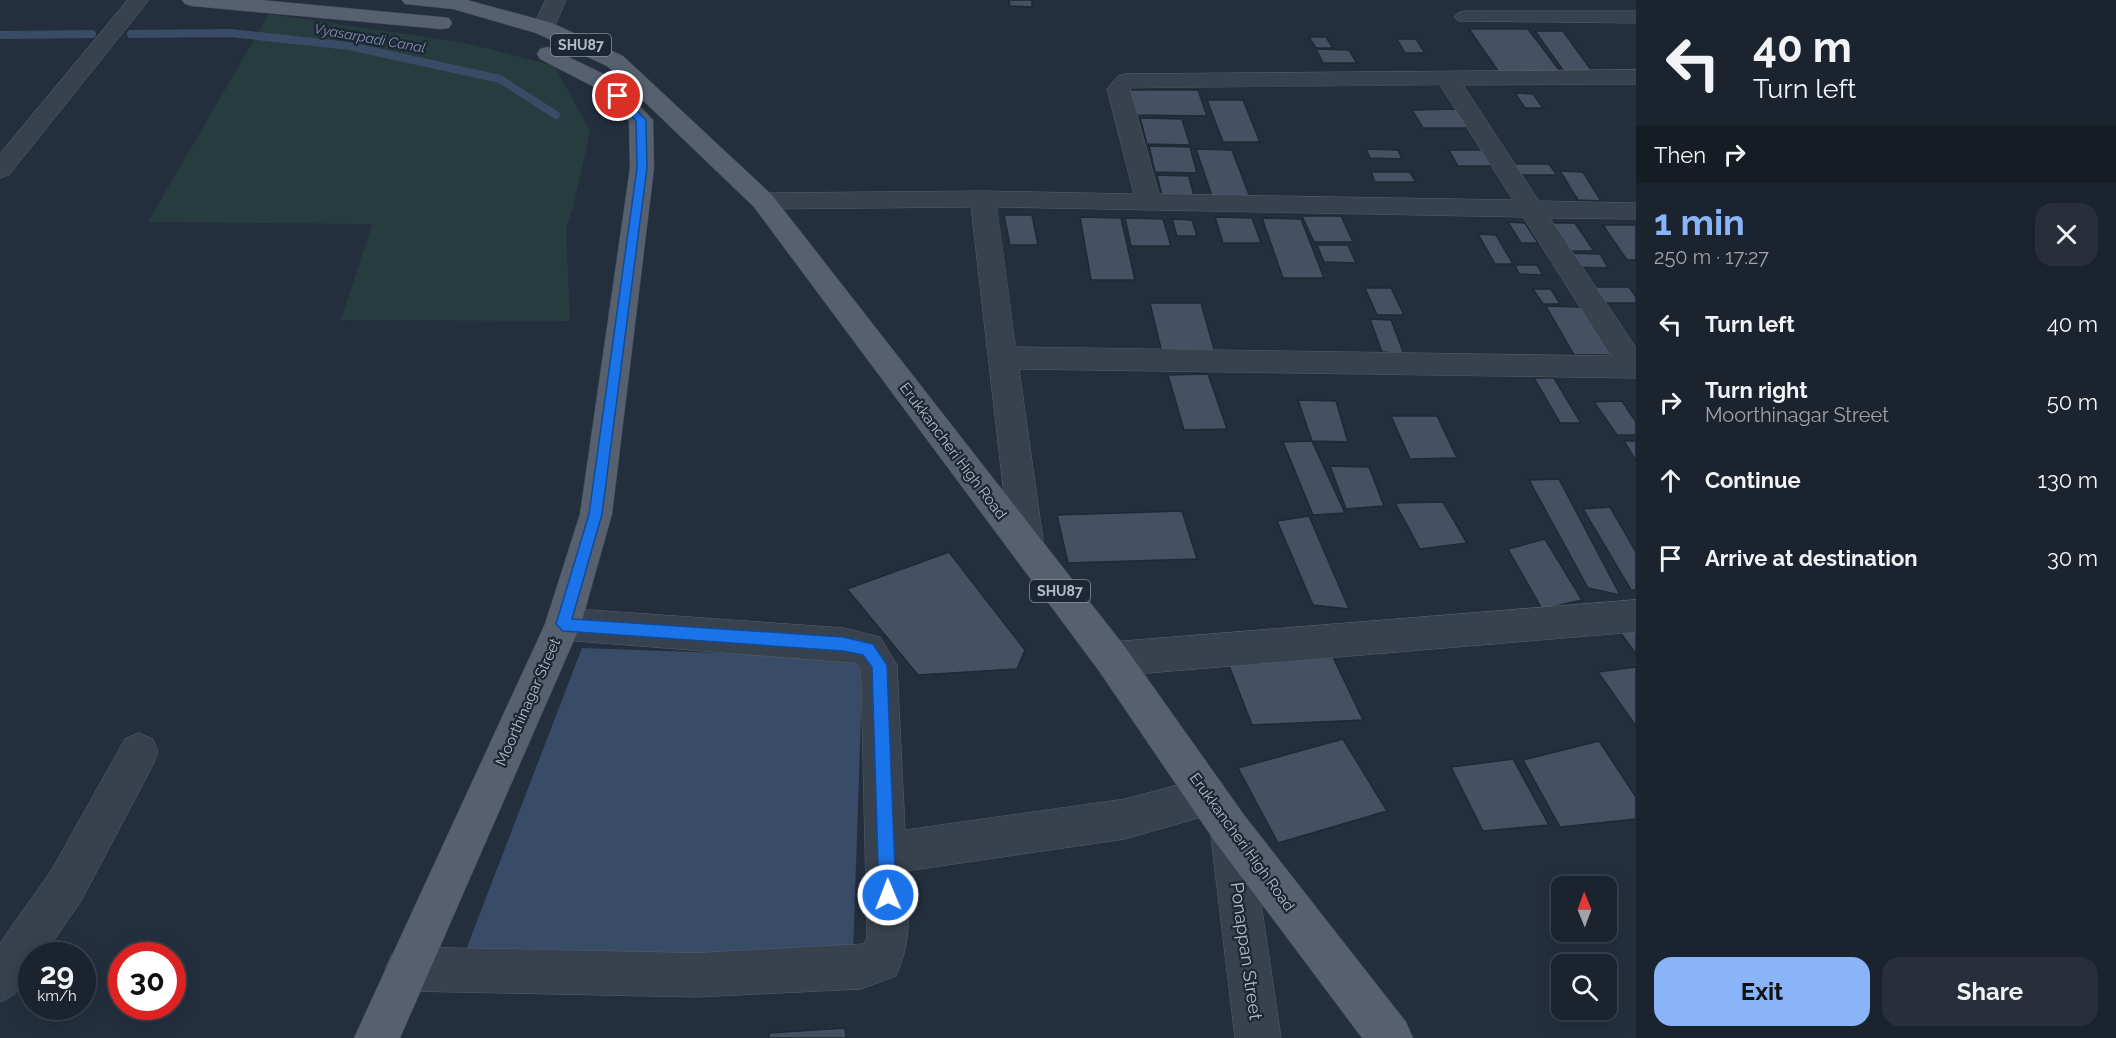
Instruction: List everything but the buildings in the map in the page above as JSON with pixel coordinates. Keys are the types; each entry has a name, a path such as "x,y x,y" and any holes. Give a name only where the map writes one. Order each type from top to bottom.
{"main road":[{"path":"192,0 432,21 508,40"},
{"name":"Erukkancheri High Road","path":"412,0 455,2 544,28 615,61 763,201 1112,659 1219,813 1390,1038"},
{"name":"Moorthinagar Street","path":"377,1038 563,624 596,514 642,168 641,120 606,84 561,58 529,47"}],"street":[{"path":"0,170 139,0"},
{"path":"544,28 555,0"},
{"path":"1465,17 1636,17"},
{"path":"1149,203 1118,89 1126,81 1636,77"},
{"path":"1447,78 1634,367"},
{"path":"763,201 983,199 1636,211"},
{"path":"983,199 1027,547"},
{"path":"1004,358 1634,367"},
{"path":"1112,659 1636,616"},
{"path":"407,969 696,975 861,967 881,961 888,937 879,665 867,649 843,644 563,624"},
{"path":"0,980 66,886 139,752"},
{"path":"887,853 1125,819 1219,813"},
{"name":"Ponappan Street","path":"1219,813 1258,1038"}],"green space":[{"path":"269,14 466,43 555,66 590,132 573,208 566,228 570,321 341,320 372,224 148,222"}],"water":[{"path":"582,648 863,658 853,953 464,955"}],"waterway":[{"name":"Vyasarpadi Canal","path":"131,34 230,33 349,46 500,79 556,115"},
{"name":"Vyasarpadi Canal","path":"0,35 92,34"}],"route":[{"path":"618,96 641,120 642,168 596,514 563,624 843,644 867,649 879,665 888,895"}]}
